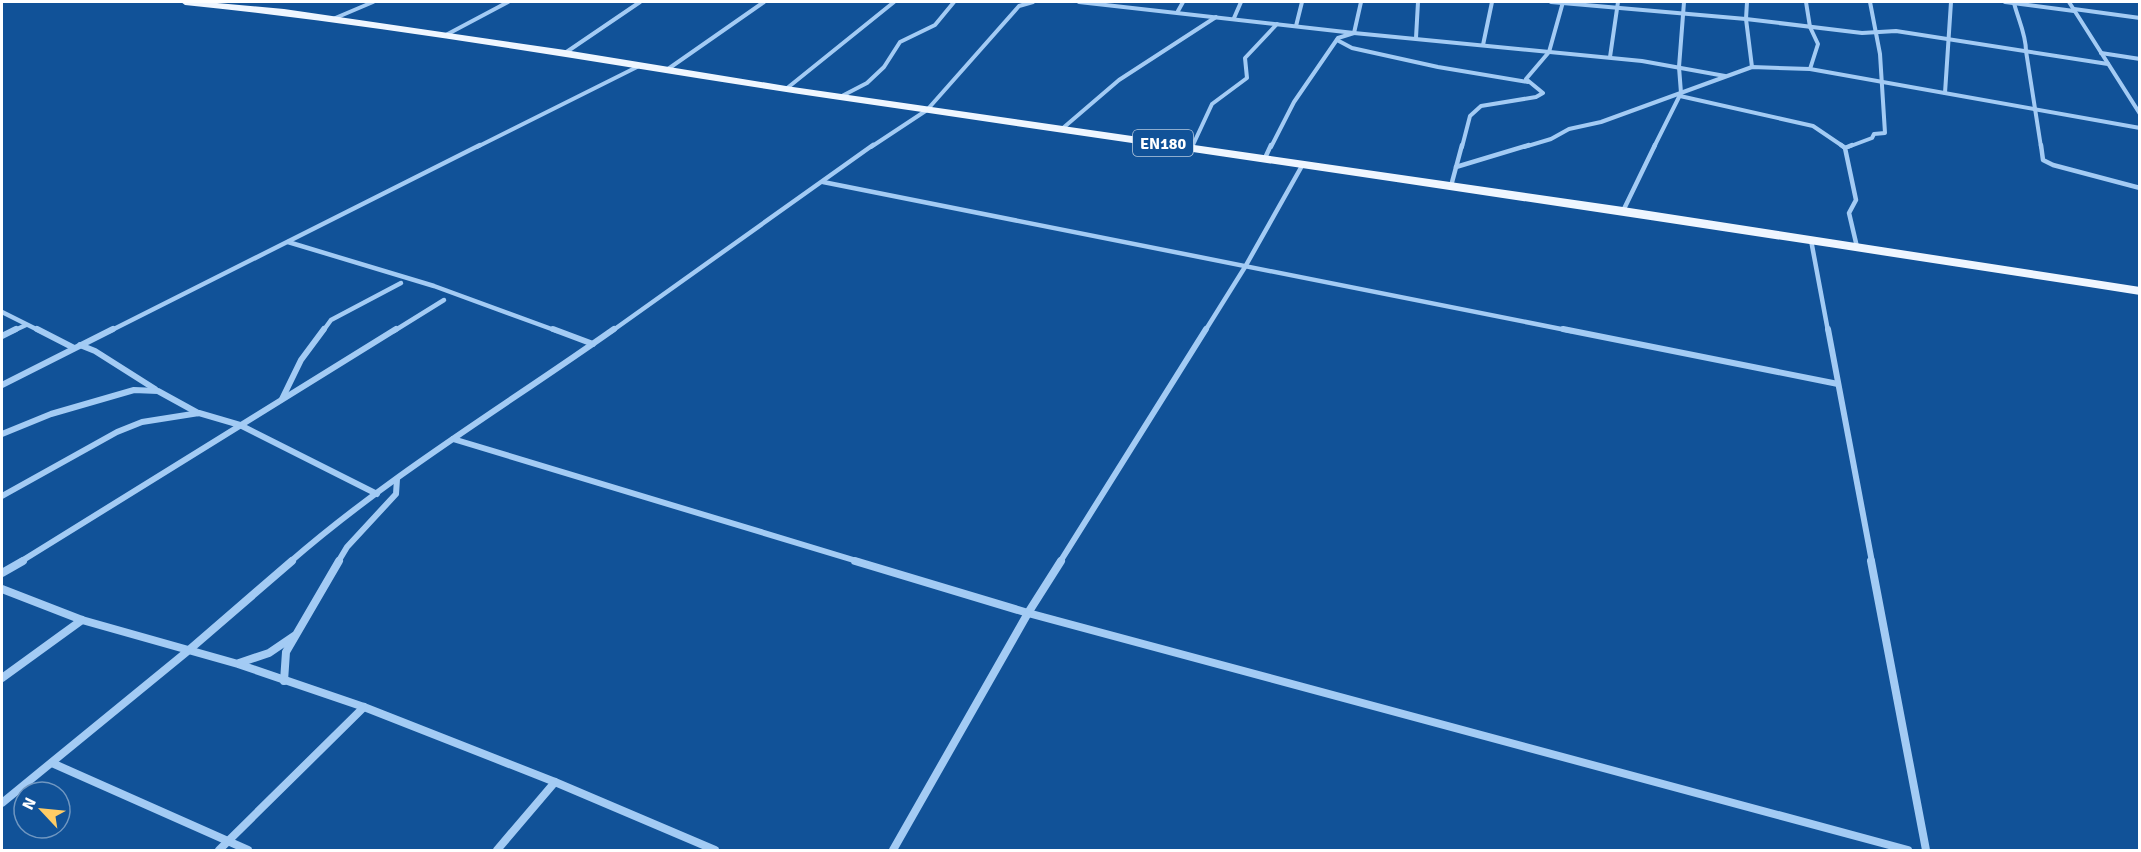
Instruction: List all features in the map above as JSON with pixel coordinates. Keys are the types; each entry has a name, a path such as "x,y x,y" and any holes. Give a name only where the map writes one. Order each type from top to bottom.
{"main road":[{"name":"EN180","path":"185,2 204,2 332,19 565,53 786,89 1623,211 2139,291"}],"street":[{"path":"332,19 373,2"},
{"path":"443,36 508,2"},
{"path":"565,53 640,2"},
{"path":"668,69 764,2"},
{"path":"786,89 894,2"},
{"path":"840,97 867,82 884,67 900,42 935,24 954,2"},
{"path":"2,803 189,650 328,529 453,438 593,344 898,127 927,110 1019,6 1033,2"},
{"path":"1079,2 1123,4 1354,33 1610,57 1725,76"},
{"path":"1178,11 1182,2"},
{"path":"1234,18 1241,2"},
{"path":"1296,26 1302,2"},
{"path":"1354,33 1361,2"},
{"path":"1416,38 1418,2"},
{"path":"1483,45 1492,2"},
{"path":"1551,2 1875,33 1896,32 2108,64"},
{"path":"1529,82 1526,80 1549,52 1563,2"},
{"path":"1610,57 1618,2"},
{"path":"1623,211 1680,94 1679,67 1684,2"},
{"path":"1746,2 1752,67"},
{"path":"1806,2 1810,27 1818,45 1810,69"},
{"path":"1845,148 1872,138 1874,134 1885,133 1880,54 1870,2"},
{"path":"1945,93 1951,2"},
{"path":"2005,2 2139,18"},
{"path":"2069,2 2138,109 2139,114"},
{"path":"2014,3 2020,27 2026,37 2034,109 2045,162 2139,188"},
{"path":"1063,128 1119,80 1217,16"},
{"path":"1192,147 1212,104 1247,78 1245,58 1277,24"},
{"path":"1265,158 1294,102 1336,40 1341,36 1354,33"},
{"path":"1336,40 1359,49 1438,68 1529,82 1543,91 1543,93 1475,110 1470,116 1451,186"},
{"path":"2101,53 2139,59"},
{"path":"2,385 641,65"},
{"path":"1456,167 1551,139 1569,129 1601,122 1752,67 1810,69 2139,128"},
{"path":"1680,94 1813,126 1845,148 1856,200 1849,213 1857,247"},
{"path":"893,850 1028,612 1245,267 1303,164"},
{"path":"823,182 1838,384"},
{"path":"1811,240 1926,850"},
{"path":"288,242 434,286 593,344"},
{"path":"281,400 301,360 331,320 401,283"},
{"path":"2,573 135,494 240,425 444,300"},
{"path":"2,312 77,347 95,351 158,392 199,413 240,425 377,494"},
{"path":"2,336 26,325"},
{"path":"2,434 88,402 134,390 149,389 158,392"},
{"path":"2,496 117,432 142,422 199,413"},
{"path":"453,438 1028,612 1908,850"},
{"path":"284,681 286,651 347,547 396,494 397,479"},
{"path":"2,589 82,620 238,664 364,707 555,782 715,850"},
{"path":"2,678 82,620"},
{"path":"238,664 269,653 296,635"},
{"path":"219,850 364,707"},
{"path":"52,763 248,850"},
{"path":"497,850 555,782"}]}
